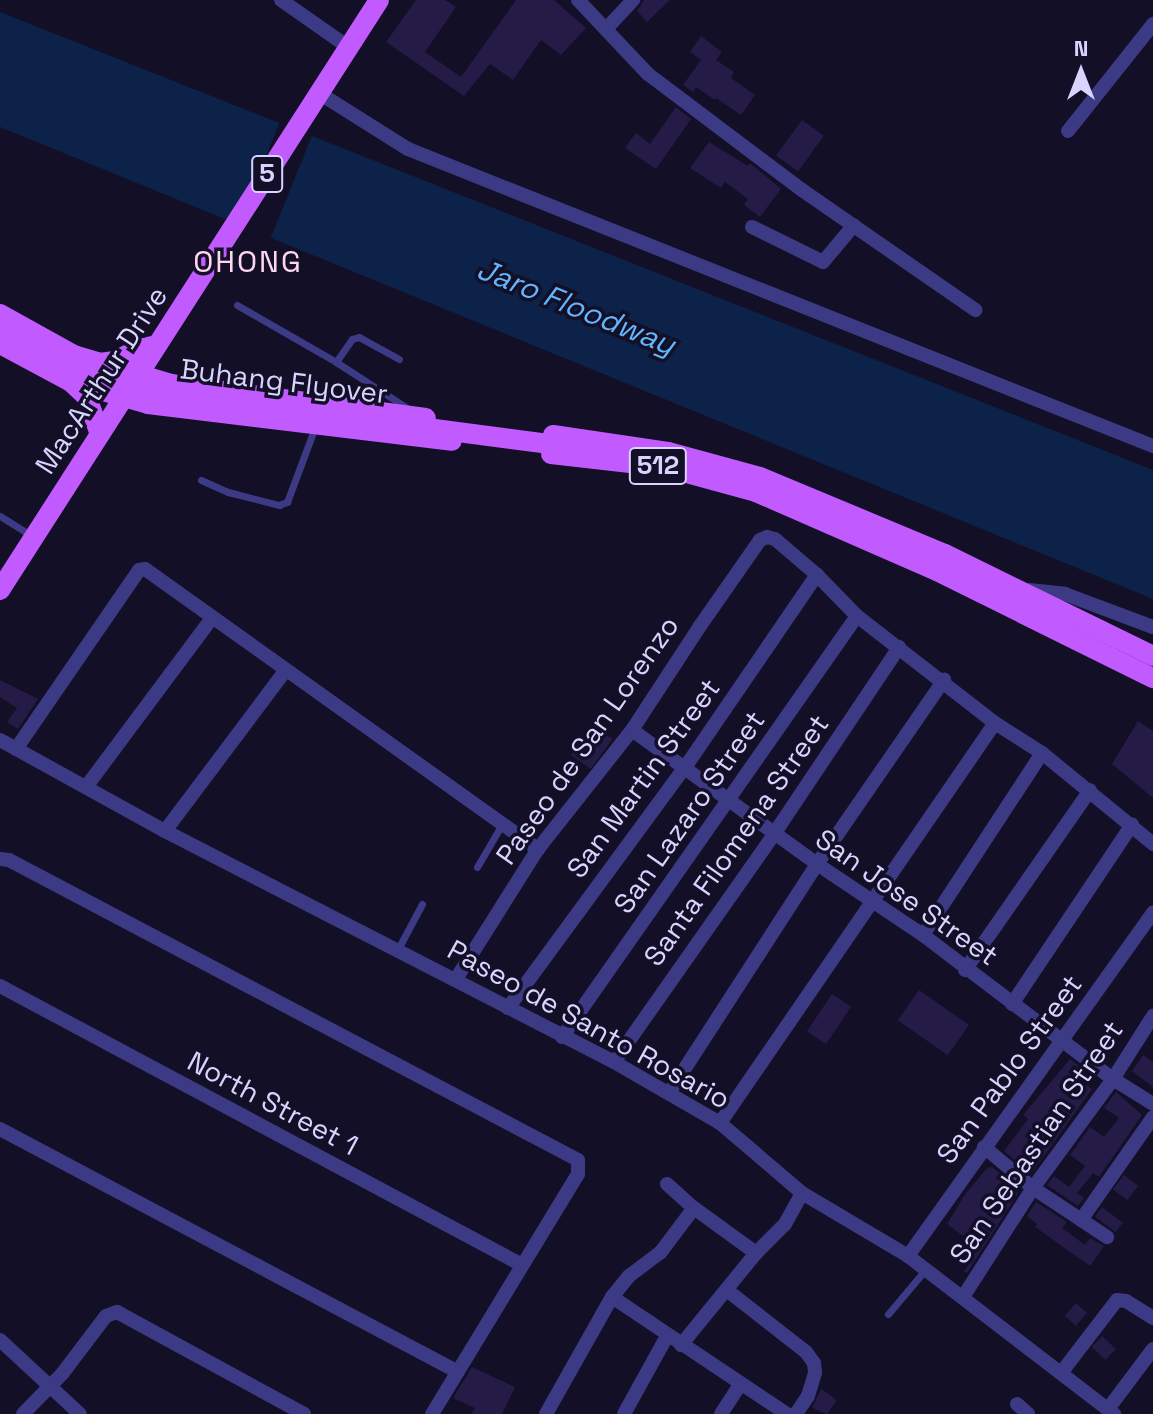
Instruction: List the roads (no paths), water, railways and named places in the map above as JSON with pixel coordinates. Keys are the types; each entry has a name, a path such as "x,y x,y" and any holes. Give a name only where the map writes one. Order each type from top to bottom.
{"main road":[{"name":"MacArthur Drive","path":"0,590 379,0"},
{"path":"0,314 74,355 138,374"},
{"name":"Buhang Flyover","path":"0,329 84,373 139,390 604,451"},
{"path":"95,363 115,361 159,341 169,373 177,382 194,387"},
{"path":"0,344 71,382 122,398"},
{"name":"512","path":"138,374 171,384 423,418 604,451"},
{"path":"71,382 87,397 99,432 136,412 164,406"},
{"name":"512","path":"122,398 316,425 702,459 760,477 925,545 990,586 1112,648 1153,656"},
{"name":"512","path":"990,586 1024,590 1153,677"},
{"path":"1153,664 1153,677"}],"street":[{"path":"281,0 348,47"},
{"path":"578,0 648,74 975,310"},
{"path":"606,29 633,0"},
{"path":"1068,131 1153,24"},
{"path":"317,96 408,149 1153,446"},
{"path":"752,227 823,262 854,225"},
{"name":"Paseo de San Lorenzo","path":"456,979 538,849 632,730 752,553 767,537 775,539 817,575"},
{"path":"16,749 139,570 151,572 501,826 538,849"},
{"path":"817,575 857,616 944,680 995,723 1042,753 1153,844"},
{"name":"San Martin Street","path":"508,1008 686,766 817,575"},
{"path":"1024,590 1065,594 1153,627"},
{"name":"San Lazaro Street","path":"562,1037 732,799 857,616"},
{"path":"86,787 212,618"},
{"name":"Santa Filomena Street","path":"614,1062 774,834 899,647"},
{"path":"165,831 285,671"},
{"path":"669,1093 817,864 944,680"},
{"path":"720,1123 995,723"},
{"name":"San Jose Street","path":"632,730 732,799 774,834 923,935 965,970 1113,1079 1153,1104"},
{"name":"Paseo de Santo Rosario","path":"0,740 165,831 614,1062 720,1123 802,1193 908,1256 1111,1412"},
{"path":"923,935 1042,753"},
{"path":"965,970 1090,790"},
{"path":"1012,1004 1132,825"},
{"path":"0,859 9,860 578,1160 578,1174 432,1414"},
{"name":"San Pablo Street","path":"908,1256 1153,913"},
{"name":"North Street 1","path":"0,986 522,1265"},
{"name":"San Sebastian Street","path":"963,1297 1033,1188 1113,1079 1153,1016"},
{"path":"1081,1220 1153,1117"},
{"path":"0,1129 458,1372"},
{"path":"984,1147 1033,1188 1107,1237"},
{"path":"667,1184 694,1208 756,1253"},
{"path":"681,1345 756,1253 785,1224 802,1193"},
{"path":"546,1414 612,1297 629,1276 660,1253 694,1208"},
{"path":"728,1291 806,1352 814,1363 815,1373 808,1396 796,1414"},
{"path":"612,1297 787,1414"},
{"path":"1061,1373 1117,1300 1126,1301 1153,1318"},
{"path":"23,1414 51,1386 106,1316 117,1312 184,1345 304,1414"},
{"path":"624,1414 667,1336"},
{"path":"0,1340 80,1414"},
{"path":"1111,1412 1153,1349"},
{"path":"721,1414 740,1385"}],"lane":[{"path":"237,305 336,362 423,418"},
{"path":"336,362 352,339 359,337 399,359"},
{"path":"201,480 228,492 279,505 287,502 316,425"},
{"path":"0,516 34,537"},
{"path":"477,867 501,826"},
{"path":"398,949 422,904"},
{"path":"888,1314 926,1269"}],"water":[{"name":"Jaro Floodway","path":"0,12 1153,470 1153,599 0,127"}],"district":[{"name":"OHONG","path":"248,262"}]}
